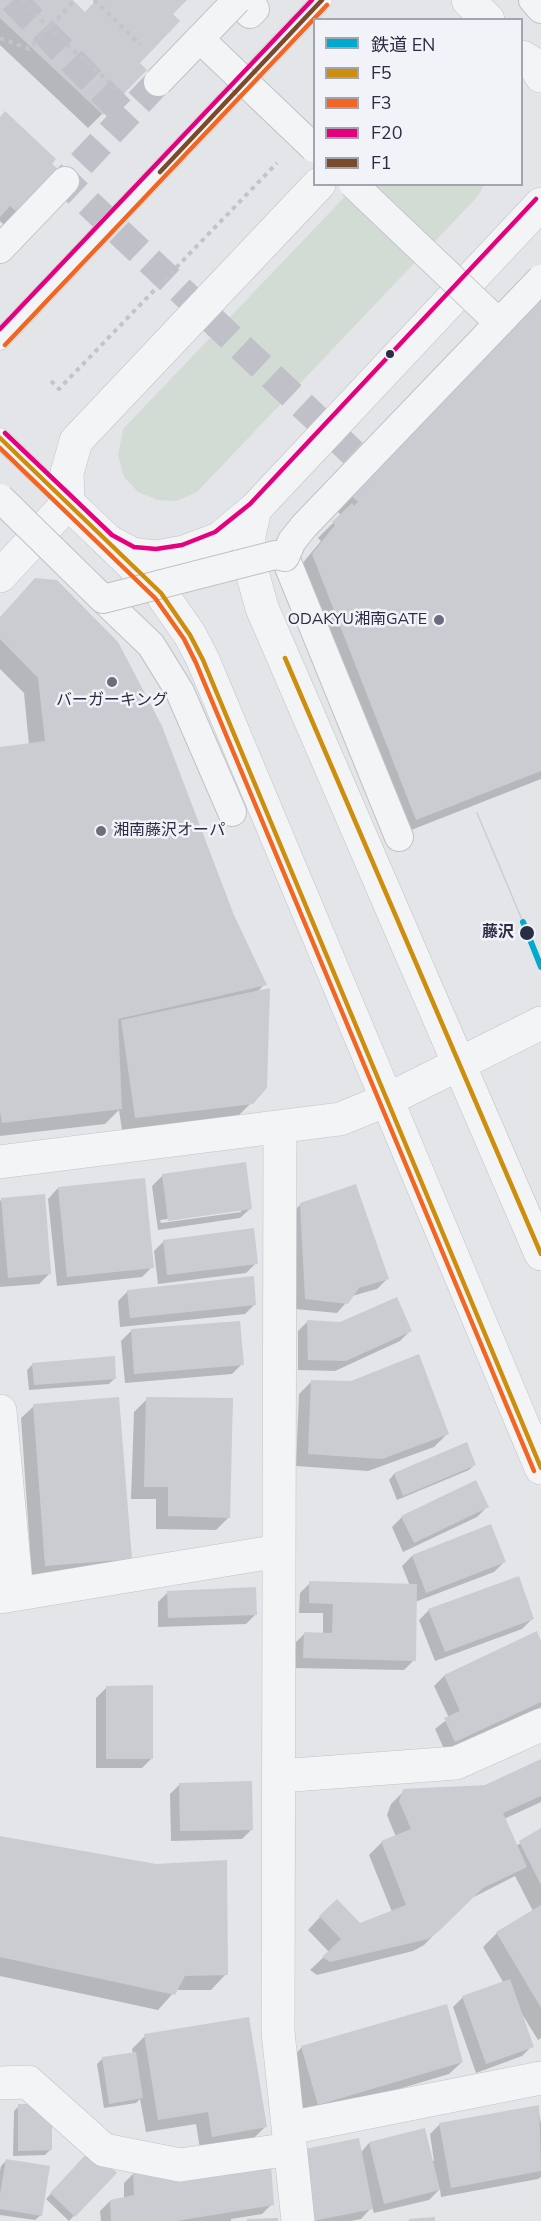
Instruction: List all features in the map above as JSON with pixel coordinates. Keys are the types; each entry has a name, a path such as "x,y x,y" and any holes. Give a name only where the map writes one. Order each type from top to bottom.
{"street":[{"path":"468,0 486,18"},
{"path":"533,0 541,9"},
{"path":"158,82 200,39 242,3"},
{"path":"200,39 308,142"},
{"path":"0,249 65,181"},
{"path":"317,186 76,441 67,472 68,503 161,593 190,635 203,660 541,1468"},
{"path":"355,186 499,323"},
{"path":"108,541 132,554 156,557 184,552 219,539 255,509 541,204"},
{"path":"104,599 271,552 292,541 541,279"},
{"path":"0,498 151,645 180,692 232,812"},
{"path":"0,576 68,503"},
{"path":"255,509 249,535 249,561 262,608 541,1254"},
{"path":"271,552 353,691 399,837"},
{"path":"0,1162 340,1119 387,1100 541,1023"},
{"path":"280,1127 278,2032 298,2221"},
{"path":"0,1411 9,1595 279,1551"},
{"path":"279,1776 456,1764 541,1725"},
{"path":"0,2083 28,2082 104,2150 180,2165 541,2078"}],"lane":[{"path":"0,340 322,0"},
{"path":"0,438 68,503"}],"path":[{"path":"22,0 49,28 116,88"},
{"path":"0,38 29,49 75,0"},
{"path":"94,0 142,47"},
{"path":"51,381 59,389 228,213 308,142"}],"shaded area":[{"path":"355,186 483,186 478,196 197,492 177,501 157,500 138,492 124,477 118,455 123,429"}],"building":[{"path":"0,0 73,0 85,12 96,0 187,0 173,14 180,21 140,63 147,70 103,115 0,18"},
{"path":"5,111 56,159 52,164 59,170 18,213 10,206 0,217 0,117"},
{"name":"ODAKYU湘南GATE","path":"541,299 541,771 416,820 312,554 335,525 332,522 352,503 354,506 358,502 349,493"},
{"name":"湘南藤沢オーパ","path":"35,578 57,580 118,642 162,726 234,915 267,985 118,1019 122,1109 2,1123 0,1111 0,747 45,741 38,678 0,639 0,617"},
{"path":"270,988 267,1088 253,1104 135,1118 121,1020"},
{"path":"246,1162 252,1209 168,1221 162,1174"},
{"path":"145,1178 154,1268 67,1277 58,1187"},
{"path":"356,1184 389,1279 359,1288 348,1304 305,1299 300,1203"},
{"path":"45,1194 51,1274 8,1278 1,1198"},
{"path":"254,1228 258,1264 167,1275 163,1240"},
{"path":"254,1276 256,1305 130,1318 127,1290"},
{"path":"397,1297 412,1331 346,1361 308,1360 307,1320 340,1322"},
{"path":"240,1321 244,1365 134,1374 131,1329"},
{"path":"419,1354 449,1434 382,1459 308,1454 311,1380 351,1381"},
{"path":"115,1356 116,1379 34,1385 32,1363"},
{"path":"119,1397 132,1559 45,1566 33,1404"},
{"path":"146,1397 233,1398 230,1518 168,1516 168,1487 144,1487"},
{"path":"467,1442 476,1465 403,1496 394,1473"},
{"path":"476,1480 489,1507 414,1543 401,1516"},
{"path":"491,1524 506,1562 426,1593 412,1555"},
{"path":"519,1576 534,1619 445,1652 428,1609"},
{"path":"309,1581 417,1584 416,1661 303,1658 304,1632 332,1633 333,1604 309,1603"},
{"path":"256,1587 257,1615 168,1618 167,1591"},
{"path":"537,1631 541,1641 541,1702 455,1742 444,1718 460,1711 444,1675"},
{"path":"153,1685 153,1759 106,1759 106,1686"},
{"path":"541,1759 541,1796 503,1813 527,1867 483,1888 428,1939 330,1962 322,1957 341,1939 319,1916 337,1899 360,1923 406,1905 381,1841 411,1829 399,1801 403,1789 485,1785"},
{"path":"252,1781 253,1830 180,1831 179,1783"},
{"path":"541,1828 541,1885 519,1841"},
{"path":"0,1836 156,1864 227,1860 228,1975 185,1976 175,1995 0,1957"},
{"path":"541,1905 541,2008 496,1932"},
{"path":"510,1979 534,2047 486,2064 462,1996"},
{"path":"447,2004 463,2062 318,2105 301,2046"},
{"path":"249,2017 267,2127 212,2137 208,2112 158,2120 144,2034"},
{"path":"136,2052 143,2098 109,2104 102,2057"},
{"path":"18,2104 52,2104 52,2150 18,2151"},
{"path":"539,2105 541,2171 451,2188 439,2123"},
{"path":"425,2128 440,2190 384,2204 369,2142"},
{"path":"359,2138 373,2209 313,2221 300,2150"},
{"path":"91,2149 117,2173 75,2217 50,2193"},
{"path":"6,2159 50,2166 42,2216 0,2209"},
{"path":"271,2165 274,2205 176,2221 111,2221 110,2200 134,2195 133,2172"},
{"path":"435,2217 435,2221 409,2221 409,2219"},
{"path":"278,2218 278,2221 247,2221 247,2219"}],"tunnel":[{"path":"13,0 126,116"},
{"path":"158,82 65,181 371,470"}],"tram line":[{"path":"477,813 523,922"}],"rail line":[{"name":"EN","path":"523,922 541,967"}],"transit line":[{"name":"F20","path":"0,329 312,0"},
{"name":"F1","path":"160,172 322,0"},
{"name":"F3","path":"315,18 327,5"},
{"name":"F3","path":"5,345 313,20"},
{"name":"F20","path":"5,433 112,535 134,547 156,549 182,545 215,532 250,504 536,199"},
{"name":"F5","path":"0,438 161,593 190,635 203,660 541,1468"},
{"name":"F3","path":"0,448 155,598 184,639 534,1471"},
{"name":"F5","path":"285,658 541,1254"}],"place":[{"name":"ODAKYU湘南GATE","path":"439,620"},
{"name":"バーガーキング","path":"112,682"},
{"name":"湘南藤沢オーパ","path":"101,831"},
{"name":"藤沢","path":"527,933"}]}
